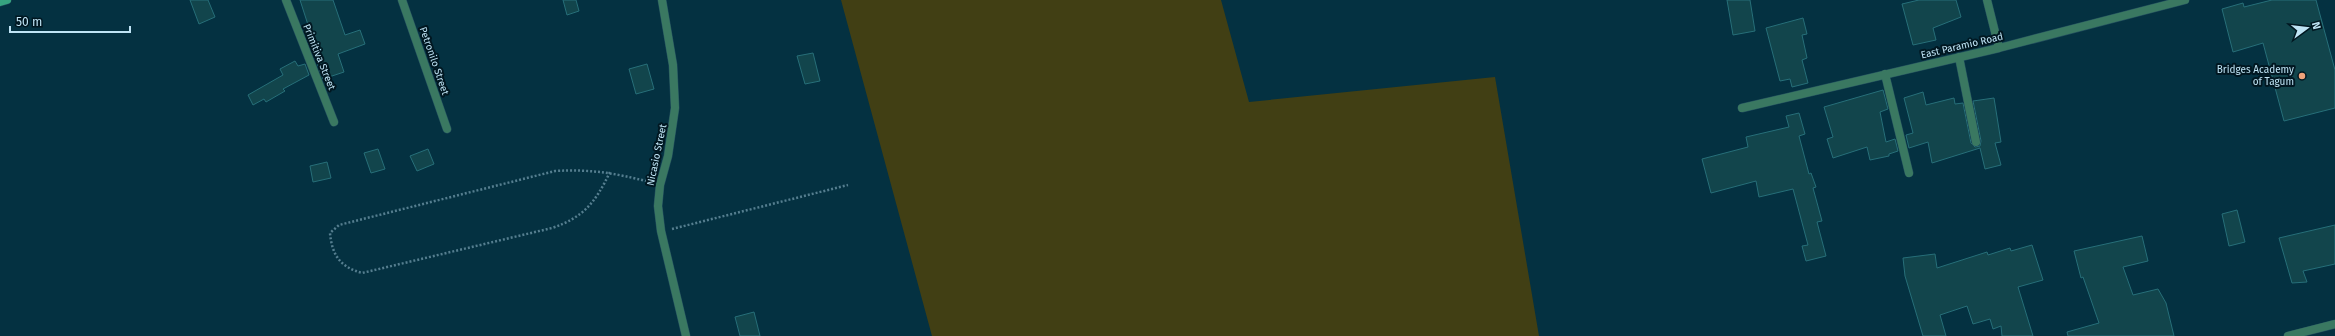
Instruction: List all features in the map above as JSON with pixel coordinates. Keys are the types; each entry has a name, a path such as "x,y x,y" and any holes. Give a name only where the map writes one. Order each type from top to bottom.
{"street":[{"path":"0,2 7,0"},
{"name":"Primitiva Street","path":"286,0 334,122"},
{"name":"Petronilo Street","path":"402,0 447,129"},
{"name":"Nicasio Street","path":"662,0 673,66 675,108 668,156 660,185 658,206 661,231 686,336"},
{"path":"1987,0 1999,48"},
{"name":"East Paramio Road","path":"1742,108 1999,48 2164,3 2185,0"},
{"path":"1959,57 1976,142"},
{"path":"1885,74 1909,174"},
{"path":"2288,336 2335,324"}],"path":[{"path":"610,172 599,195 588,208 569,222 552,228 362,273 348,270 338,260 331,246 330,233 339,225 555,171 585,169 610,172 660,185"},
{"path":"661,231 848,185"}],"shaded area":[{"path":"841,0 1221,0 1249,102 1495,77 1539,336 932,336"}],"building":[{"path":"190,0 208,0 215,17 199,24"},
{"path":"300,0 333,0 345,35 360,30 365,44 338,54 344,72 323,79 316,60 319,59"},
{"path":"563,0 576,0 579,11 567,15"},
{"path":"1727,0 1750,0 1755,31 1733,35"},
{"path":"1919,0 1956,0 1961,17 1933,28 1936,40 1913,45 1902,4"},
{"name":"Bridges Academy of Tagum","path":"2272,0 2316,0 2335,70 2335,108 2284,121 2263,43 2233,52 2222,9 2243,3 2244,7"},
{"path":"1803,18 1807,34 1802,35 1807,58 1802,60 1808,83 1792,87 1790,79 1780,81 1766,28"},
{"path":"813,53 820,81 805,84 797,56"},
{"path":"295,61 298,66 305,64 309,75 283,89 285,91 266,102 264,99 253,105 248,95 283,75 280,69"},
{"path":"647,64 654,89 636,94 629,69"},
{"path":"1883,90 1888,109 1880,112 1886,142 1895,139 1898,151 1889,154 1889,156 1870,160 1867,147 1833,158 1827,139 1833,137 1824,107"},
{"path":"1923,92 1926,105 1954,98 1955,104 1963,103 1971,143 1975,147 1980,146 1981,141 1973,101 1994,98 2001,142 1995,143 2001,165 1985,169 1980,148 1932,163 1928,142 1909,148 1906,135 1913,133 1904,98"},
{"path":"1799,113 1805,134 1799,136 1809,174 1811,173 1816,187 1813,188 1822,221 1817,222 1826,256 1806,261 1802,246 1808,245 1793,189 1759,197 1756,181 1711,193 1702,159 1748,147 1746,137 1789,127 1786,116"},
{"path":"378,149 385,169 371,173 364,153"},
{"path":"428,149 434,164 417,171 410,156"},
{"path":"327,162 331,178 313,182 310,166"},
{"path":"2237,210 2245,242 2229,246 2222,214"},
{"path":"2335,225 2335,264 2303,271 2307,282 2292,283 2279,238"},
{"path":"2142,236 2148,261 2123,267 2133,295 2158,289 2166,303 2174,336 2068,336 2067,332 2099,323 2083,277 2081,278 2074,251"},
{"path":"2032,245 2043,280 2018,287 2033,336 2002,336 2001,326 1993,329 1990,319 1973,324 1967,306 1940,315 1946,336 1923,336 1905,276 1903,258 1935,254 1937,268 1987,252 1988,255 2010,248 2011,251"},
{"path":"754,312 760,336 740,336 735,317"}],"place":[{"name":"Bridges Academy of Tagum","path":"2302,76"}]}
